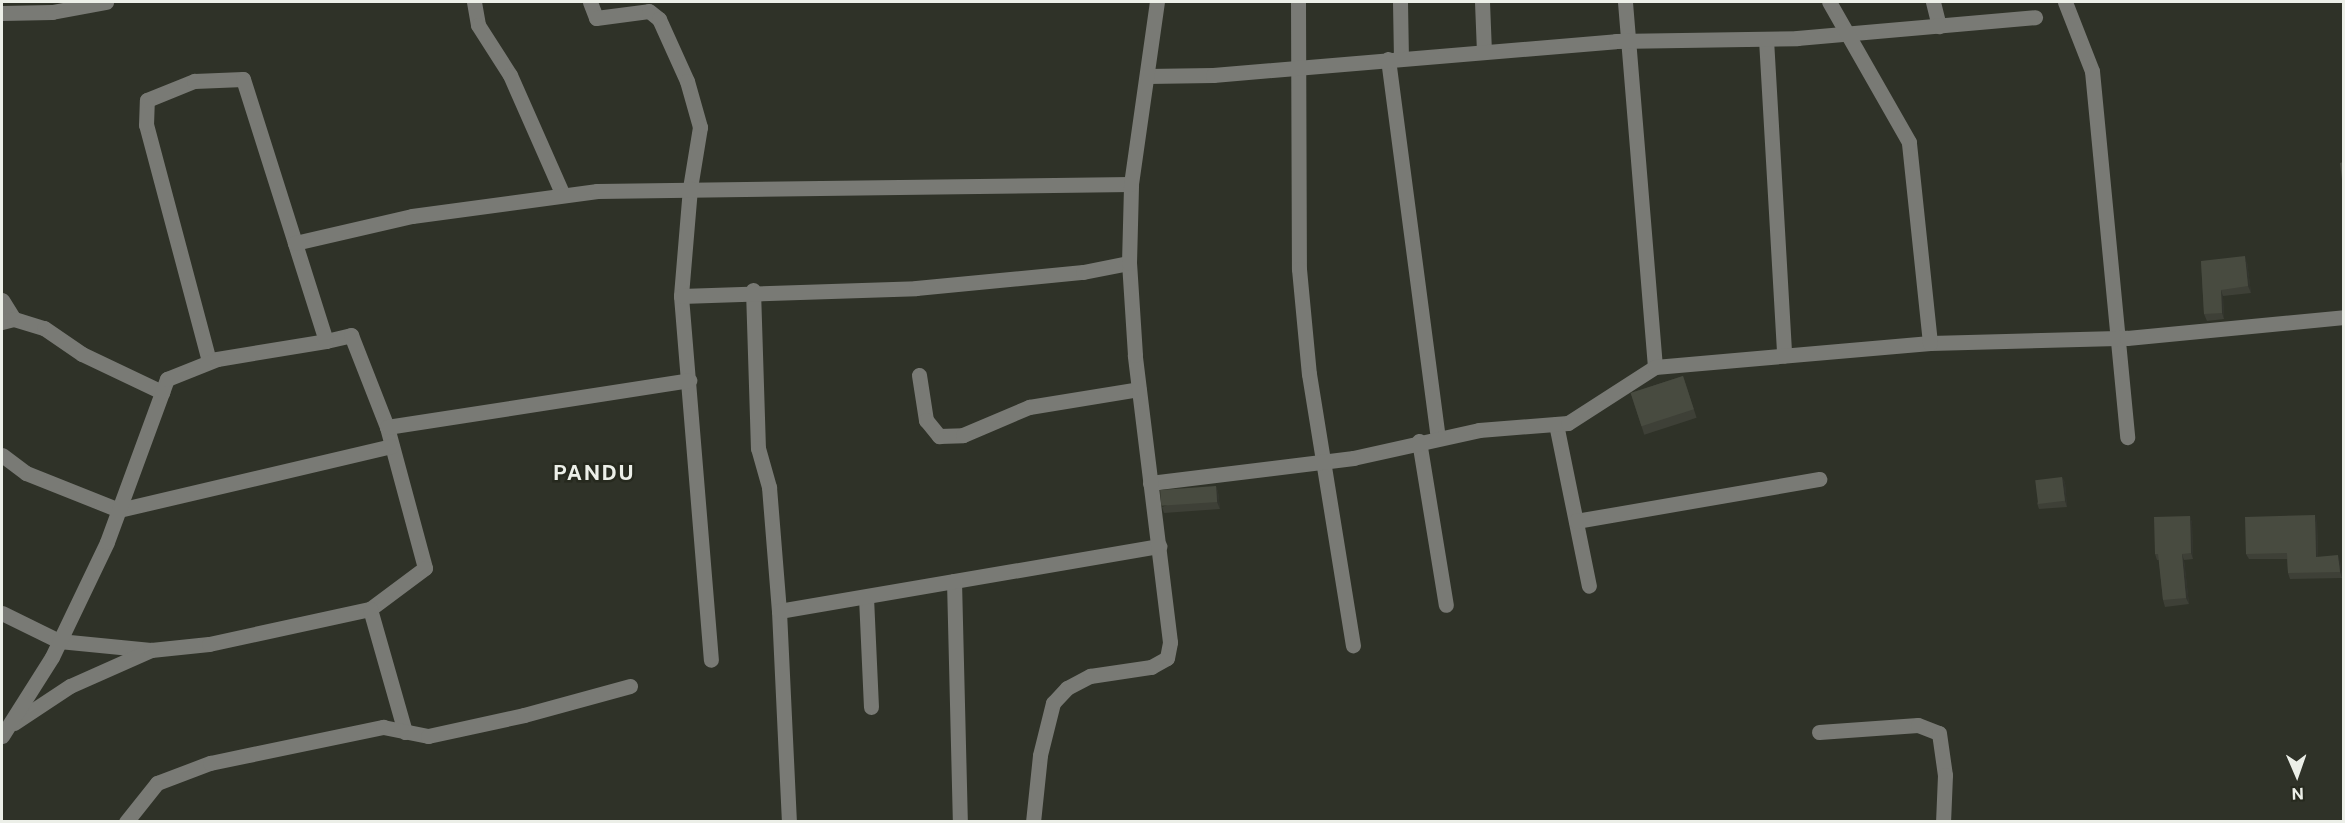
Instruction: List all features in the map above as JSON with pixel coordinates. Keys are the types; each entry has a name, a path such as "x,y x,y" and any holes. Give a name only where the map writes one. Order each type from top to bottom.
{"street":[{"path":"2,13 52,12 106,2"},
{"path":"474,2 478,25 510,75 563,195"},
{"path":"590,2 596,18 649,11 659,19 687,81 700,127 690,188 681,296 711,660"},
{"path":"1033,822 1040,755 1053,703 1066,688 1090,676 1151,667 1167,658 1170,642 1139,389 1129,263 1131,184 1156,2"},
{"path":"1298,2 1299,269 1322,461 1353,645"},
{"path":"1400,2 1394,59 1438,438"},
{"path":"1482,2 1484,51"},
{"path":"1624,2 1655,367"},
{"path":"1829,2 1910,142 1930,343"},
{"path":"1933,2 1939,26"},
{"path":"2065,2 2092,71 2127,438"},
{"path":"1147,76 1299,67 1626,41 1766,39 1846,34 2035,17"},
{"path":"1766,39 1784,355"},
{"path":"209,361 146,125 147,100 194,81 243,79 326,341"},
{"path":"295,243 412,216 563,195 690,188 761,191 1131,184"},
{"path":"681,296 753,290 916,288 1083,272 1129,263"},
{"path":"753,290 758,448 769,488 779,611 789,822"},
{"path":"2,300 8,321 44,328 82,354 162,392"},
{"path":"1150,483 1353,458 1419,441 1479,430 1568,423 1595,408 1655,367 1930,343 2118,338 2343,317"},
{"path":"2,613 59,641 151,650 209,644 370,609 425,568 387,427 351,334 326,341 209,361 167,379 118,510 59,641 7,730"},
{"path":"919,375 926,420 939,436 963,435 1029,407 1139,389"},
{"path":"387,427 689,380"},
{"path":"1556,424 1589,586"},
{"path":"1419,441 1446,605"},
{"path":"2,455 26,473 118,510 369,454 392,446"},
{"path":"1576,521 1819,479"},
{"path":"779,611 1160,546"},
{"path":"954,581 960,822"},
{"path":"866,597 871,706"},
{"path":"370,609 405,732"},
{"path":"7,730 70,686 151,650"},
{"path":"126,822 156,783 210,763 383,727 428,736 524,715 630,686"},
{"path":"1819,732 1918,725 1939,733 1945,775 1943,822"}],"building":[{"path":"2343,162 2343,188 2340,163"},
{"path":"2245,256 2248,286 2221,290 2222,313 2204,314 2201,261"},
{"path":"1683,376 1694,409 1642,426 1631,393"},
{"path":"2062,477 2065,501 2038,504 2035,480"},
{"path":"1216,486 1217,502 1161,506 1160,490"},
{"path":"2315,515 2316,557 2338,555 2340,572 2288,573 2287,553 2246,554 2245,517"},
{"path":"2190,516 2191,553 2182,554 2186,598 2163,600 2158,554 2155,554 2154,517"}],"district":[{"name":"PANDU","path":"594,473"}]}
